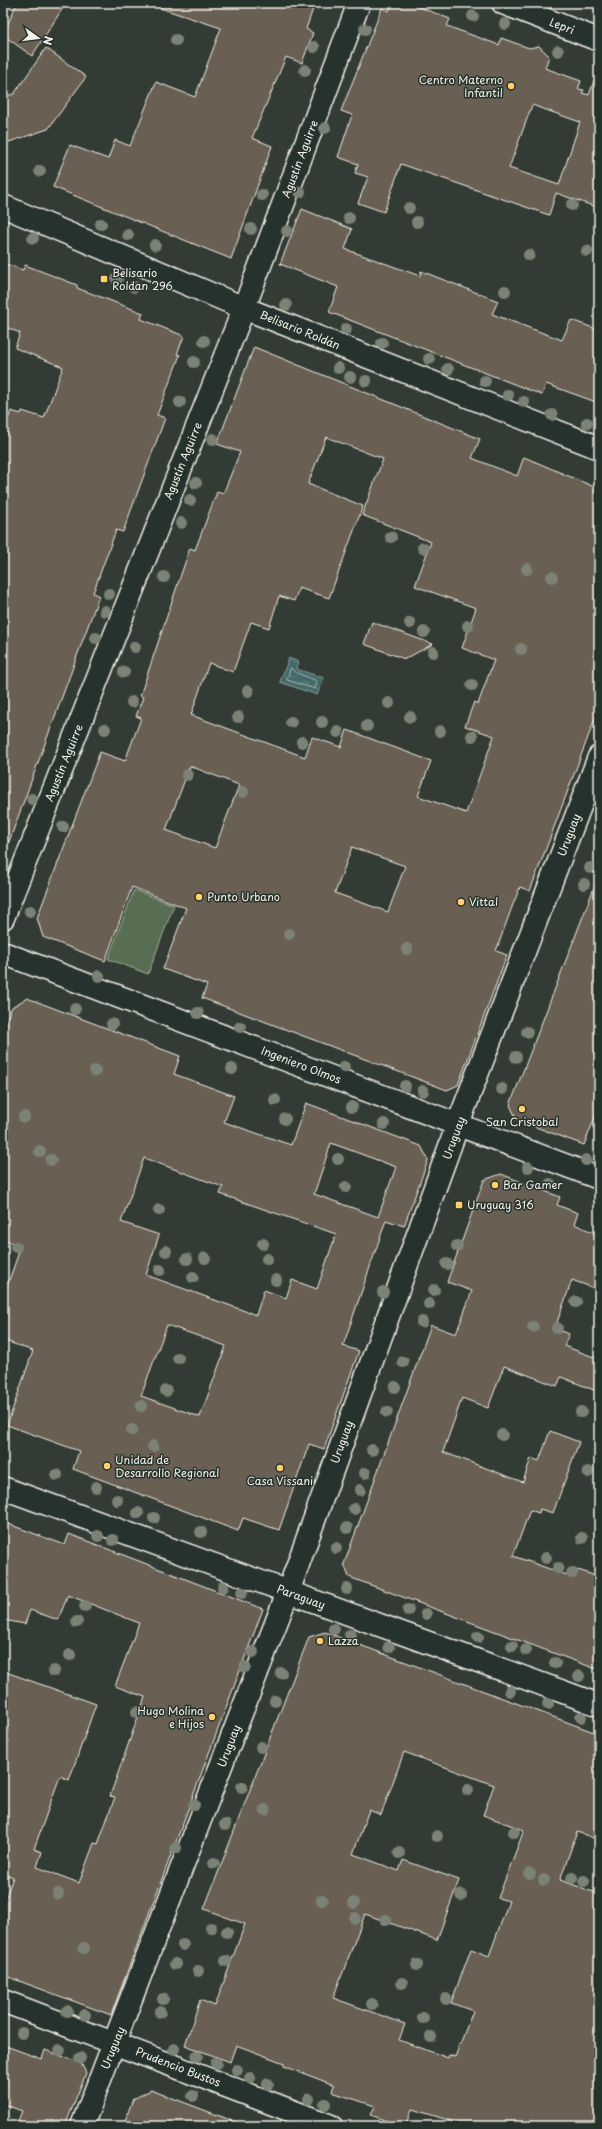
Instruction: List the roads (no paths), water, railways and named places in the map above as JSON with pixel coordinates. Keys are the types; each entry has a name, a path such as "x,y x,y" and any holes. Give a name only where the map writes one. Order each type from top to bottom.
{"street":[{"name":"Agustín Aguirre","path":"3,918 244,308 359,3"},
{"name":"Lepri","path":"503,3 599,40"},
{"name":"Belisario Roldán","path":"3,206 244,308 599,448"},
{"name":"Uruguay","path":"82,2126 288,1592 458,1124 599,757"},
{"name":"Ingeniero Olmos","path":"3,953 599,1178"},
{"name":"Paraguay","path":"3,1488 599,1705"},
{"name":"Prudencio Bustos","path":"3,2001 331,2126"}],"water":[{"path":"289,658 298,662 296,669 324,678 317,695 280,682"}],"place":[{"name":"Centro Materno Infantil","path":"511,86"},
{"name":"Belisario Roldan 296","path":"104,279"},
{"name":"Punto Urbano","path":"199,897"},
{"name":"Vittal","path":"461,902"},
{"name":"San Cristobal","path":"522,1109"},
{"name":"Bar Gamer","path":"495,1185"},
{"name":"Uruguay 316","path":"459,1205"},
{"name":"Unidad de Desarrollo Regional","path":"107,1466"},
{"name":"Casa Vissani","path":"280,1468"},
{"name":"Lazza","path":"320,1641"},
{"name":"Hugo Molina e Hijos","path":"212,1717"}]}
